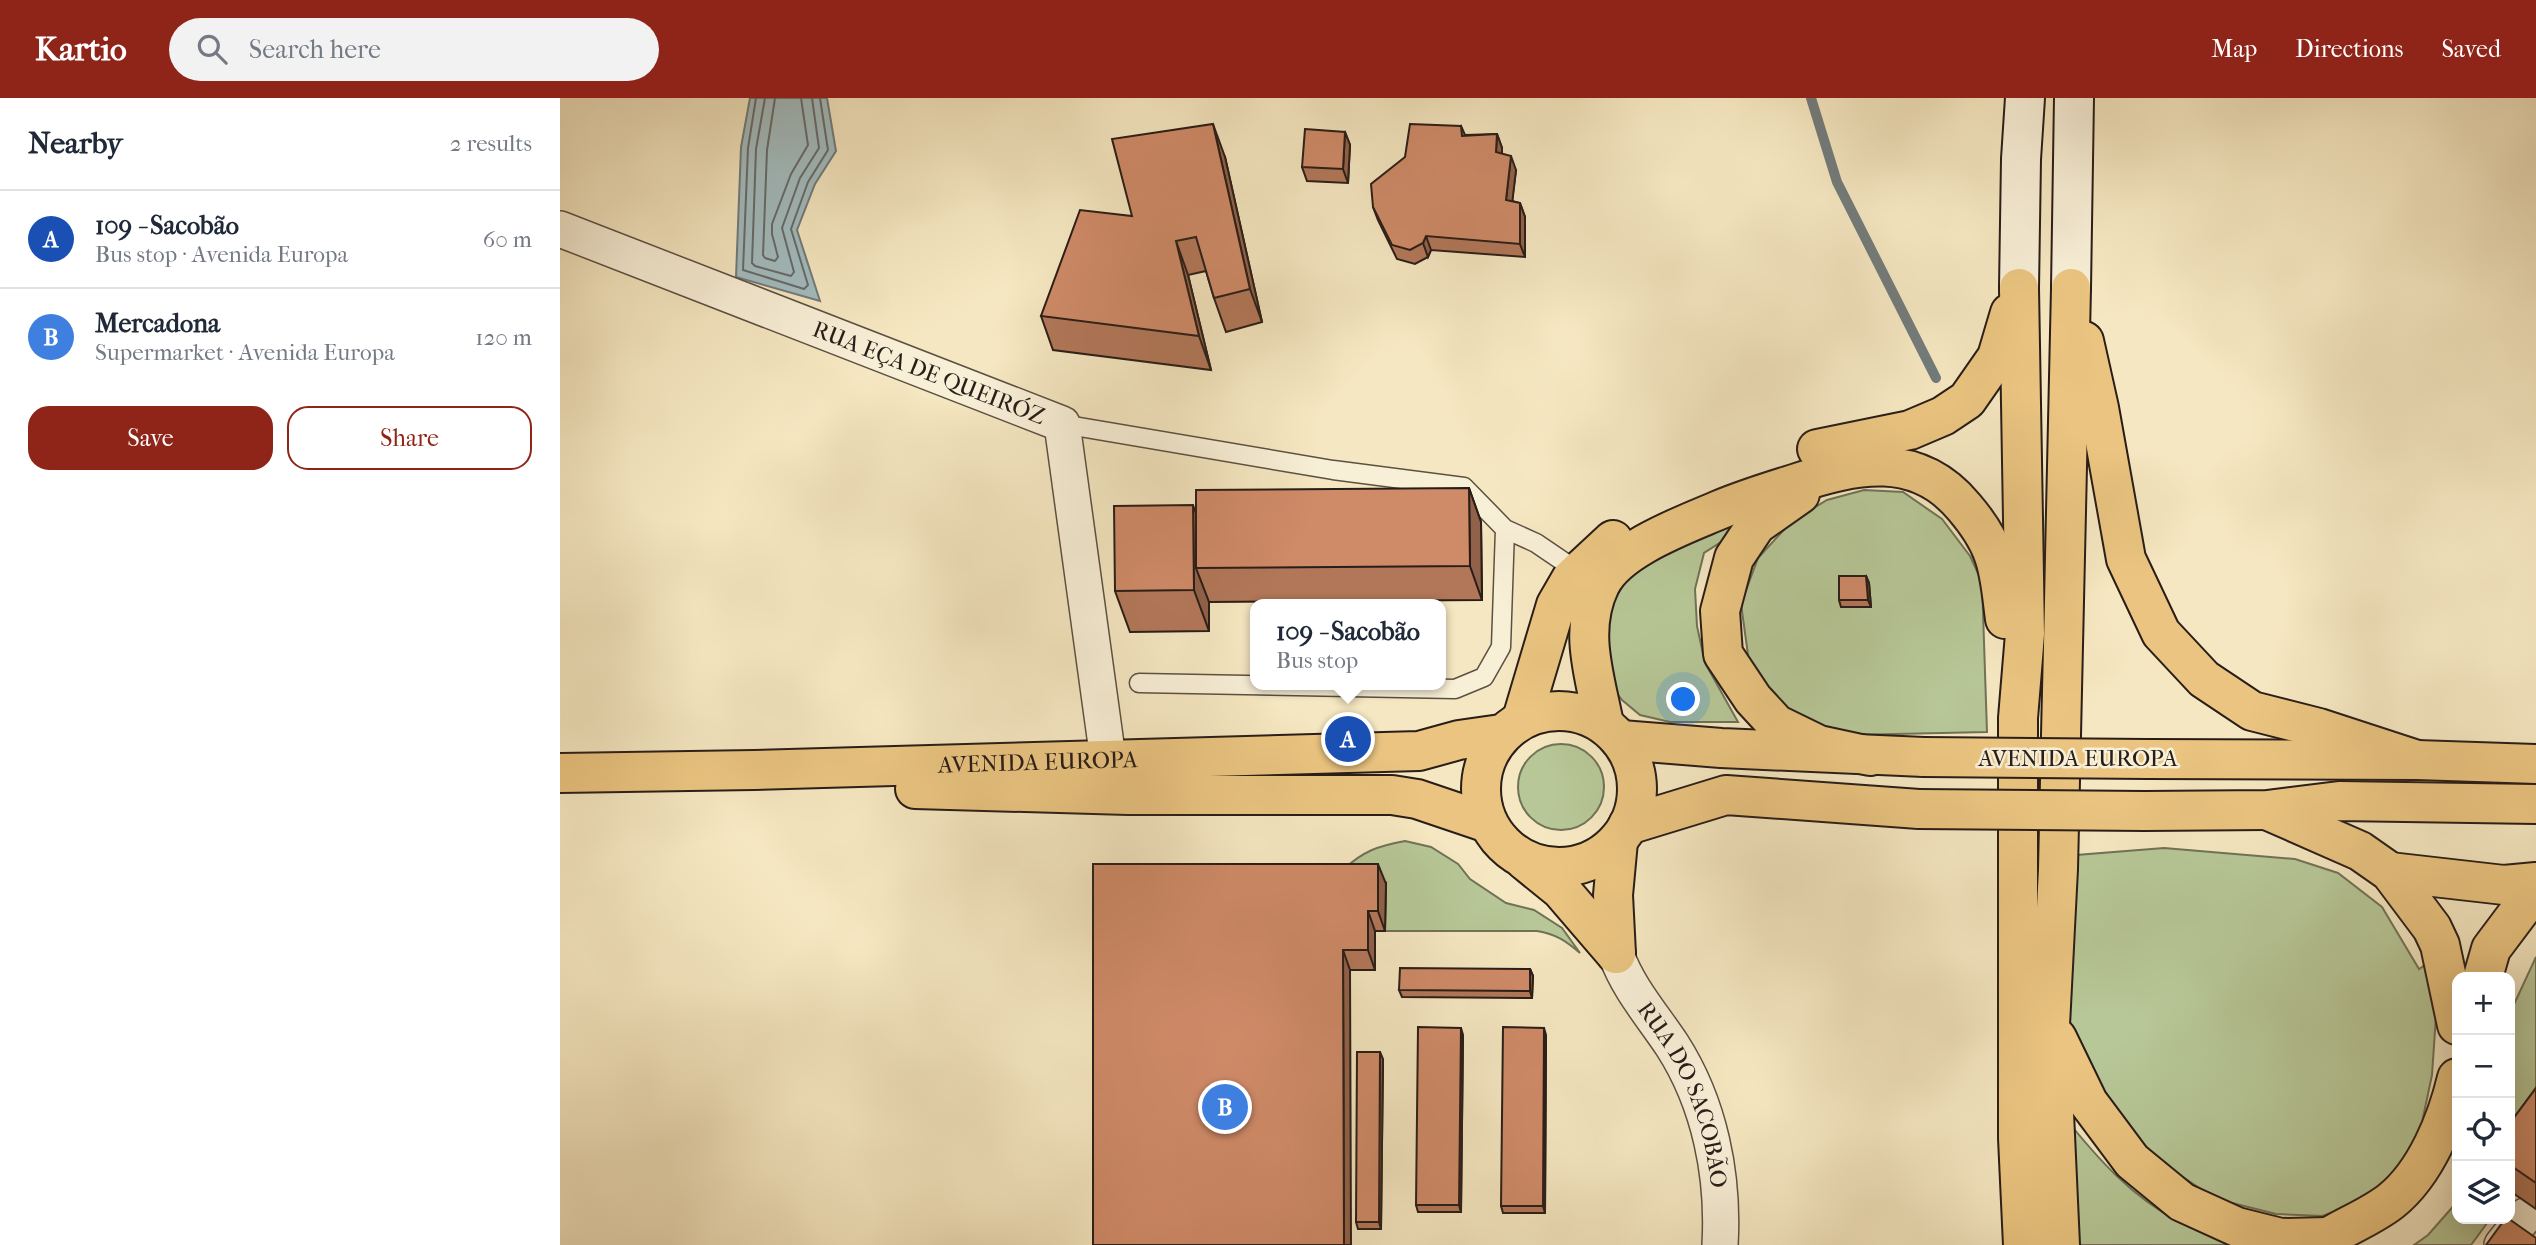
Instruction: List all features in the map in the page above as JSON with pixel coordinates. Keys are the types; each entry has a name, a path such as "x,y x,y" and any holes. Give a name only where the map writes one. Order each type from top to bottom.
{"main road":[{"path":"2023,1245 2018,1138 2018,718 2025,634 2019,288 2025,98"},
{"path":"2060,1245 2050,1025 2058,869 2074,98"},
{"path":"1616,954 1561,890 1499,840 1488,823 1480,796 1482,770 1490,751 1511,727 1556,605 1571,579 1639,519 1825,446 1910,430 1943,416 1967,400 1997,357 2019,288"},
{"path":"2071,288 2099,408 2126,559 2161,633 2204,679 2252,711 2319,728 2417,760"},
{"path":"1616,954 1613,895 1623,833 1634,809 1637,786 1632,762 1612,732 1587,633 1590,609 1601,581 1622,559 1651,540 1746,499 1830,472 1857,466 1894,466 1924,476 1953,493 1978,523 1994,556 2000,580 2018,718"},
{"path":"1830,472 1756,525 1734,558 1720,611 1723,654 1753,699 1776,724 1819,746 1870,756"},
{"name":"AVENIDA EUROPA","path":"565,773 1419,751 1511,727 1535,713 1564,710 1591,717 1612,732 1870,756 2417,760 2536,764"},
{"name":"AVENIDA EUROPA","path":"565,773 737,786 1128,795 1392,795 1417,799 1488,823"},
{"path":"1523,859 1541,866 1582,864 1598,857 1623,833 1726,795 1919,808 2145,811 2267,810 2339,801 2536,804"},
{"path":"2267,810 2360,851 2390,873 2432,928 2440,945 2452,1001"},
{"path":"2390,873 2504,885 2536,882"},
{"path":"2484,972 2491,950 2536,889"},
{"path":"2050,1025 2088,1102 2132,1161 2182,1202 2237,1227 2281,1238 2321,1241 2356,1224 2393,1200 2423,1164 2449,1113 2452,1098"}],"street":[{"name":"RUA EÇA DE QUEIRÓZ","path":"560,229 1062,424 1108,759"},
{"name":"RUA DO SACOBÃO","path":"1616,954 1622,971 1673,1047 1695,1087 1710,1132 1718,1179 1720,1245"},
{"path":"2502,1245 2525,1216"}],"lane":[{"path":"1062,424 1333,470 1464,487 1505,529 1536,543 1564,562 1571,579"},
{"path":"1446,688 1455,688 1484,677 1501,647 1505,529"},
{"path":"1139,683 1250,685"}],"green space":[{"path":"1864,490 1903,492 1942,519 1970,556 1982,582 1987,732 1849,735 1815,727 1786,713 1749,662 1741,604 1758,558 1792,521 1827,500"},
{"path":"1725,519 1732,535 1704,553 1695,589 1697,626 1705,663 1738,722 1670,722 1640,715 1622,700 1607,680 1609,609 1624,584 1644,562"},
{"path":"1561,744 1577,748 1591,757 1600,771 1604,787 1600,803 1591,817 1577,826 1561,830 1545,826 1531,817 1522,803 1518,787 1522,771 1531,757 1545,748"},
{"path":"1405,841 1431,847 1458,864 1470,879 1506,903 1534,910 1562,928 1580,953 1560,939 1537,931 1385,931 1385,884 1343,870 1371,850"},
{"path":"2164,848 2295,859 2338,873 2382,907 2419,969 2428,963 2436,1016 2432,1075 2421,1127 2410,1154 2394,1176 2349,1207 2322,1216 2276,1214 2216,1199 2145,1152 2101,1103 2070,1035 2064,856"},
{"path":"2536,957 2536,1152 2515,1186 2515,1035 2515,1002"},
{"path":"2066,1119 2103,1163 2146,1201 2186,1225 2244,1245 2071,1245"},
{"path":"2452,1208 2452,1224 2486,1224 2471,1245 2414,1245 2428,1235"}],"water":[{"path":"750,98 827,98 836,151 815,184 797,230 820,301 736,277 741,147"}],"building":[{"path":"1213,124 1250,289 1214,298 1196,237 1176,241 1199,336 1041,316 1080,210 1132,216 1112,139"},
{"path":"1410,124 1461,126 1462,136 1497,134 1496,152 1511,156 1506,200 1520,203 1520,244 1426,236 1423,243 1410,250 1392,245 1373,207 1371,184 1405,157"},
{"path":"1305,129 1345,132 1343,169 1302,167"},
{"path":"1469,488 1470,566 1196,568 1196,490"},
{"path":"1193,505 1194,590 1115,591 1114,506"},
{"path":"1839,576 1866,576 1868,600 1839,600"},
{"path":"1093,864 1378,864 1378,911 1368,911 1368,950 1343,950 1344,1245 1093,1245"},
{"path":"1400,968 1530,969 1530,991 1399,990"},
{"path":"1418,1027 1461,1028 1459,1205 1416,1205"},
{"path":"1503,1027 1544,1028 1543,1206 1501,1206"},
{"path":"1357,1052 1380,1052 1379,1222 1356,1222"},
{"path":"2536,1088 2536,1183 2515,1168 2515,1116"},
{"path":"2515,1223 2536,1238 2536,1245 2486,1245 2501,1224"}],"waterway":[{"path":"1811,98 1837,182 1936,378"}],"place":[{"name":"109 - Sacobão","path":"1348,739"},
{"name":"Mercadona","path":"1225,1107"}]}
